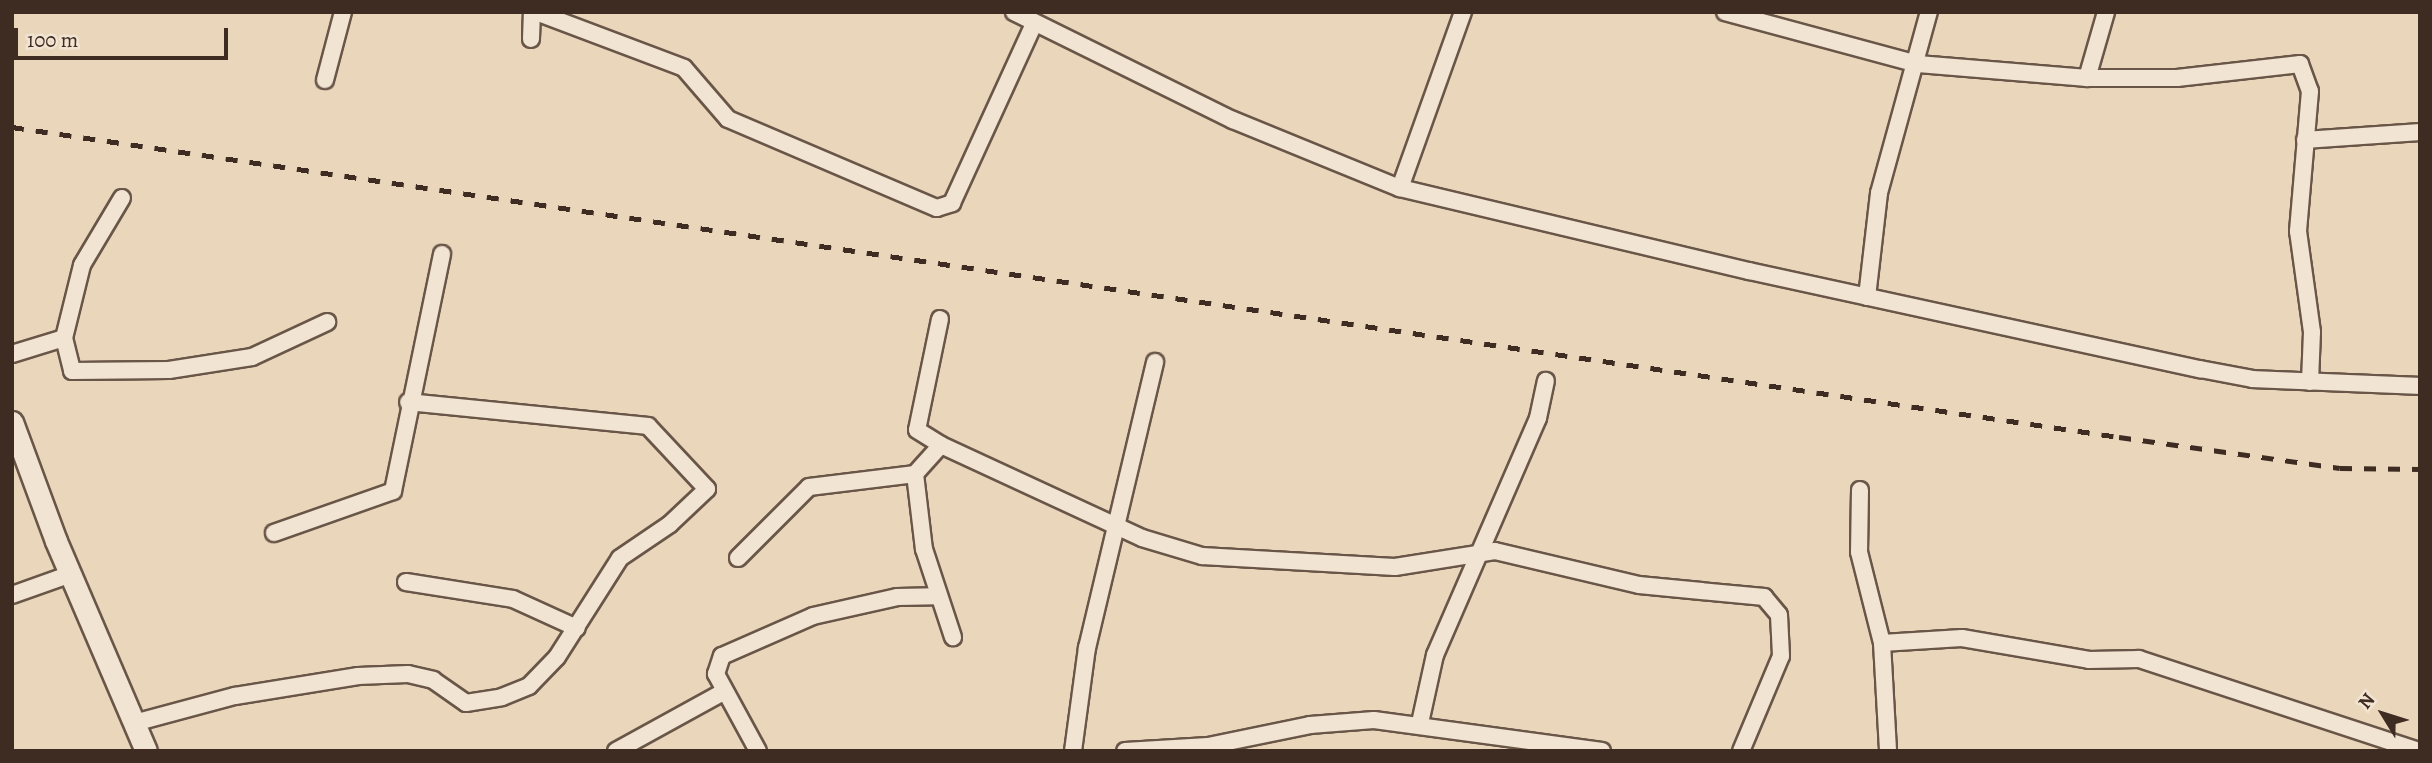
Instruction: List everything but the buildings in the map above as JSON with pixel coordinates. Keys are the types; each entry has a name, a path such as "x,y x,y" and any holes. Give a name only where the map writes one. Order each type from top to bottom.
{"street":[{"path":"326,80 343,12"},
{"path":"1014,12 1032,26 1298,148 1401,188 1867,298 2200,369 2310,382 2420,386"},
{"path":"1401,188 1463,12"},
{"path":"1725,12 1918,64 2087,78 2177,78 2300,64 2310,91 2298,231 2312,332 2310,382"},
{"path":"1867,298 1879,193 1918,64 1929,12"},
{"path":"2087,78 2106,12"},
{"path":"531,39 534,13 684,68 728,118 937,208 952,203 1032,26"},
{"path":"2305,140 2420,132"},
{"path":"122,198 82,265 64,338 72,371 169,370 252,357 311,324 327,322"},
{"path":"274,533 393,491 408,402 442,254"},
{"path":"940,319 917,430 941,445 1117,527 1231,561 1395,567 1480,550 1511,552 1639,585 1771,602 1779,615 1781,656 1741,751"},
{"path":"12,354 64,338"},
{"path":"1073,751 1087,648 1154,362"},
{"path":"1420,723 1435,655 1538,418 1546,381"},
{"path":"134,723 235,696 358,676 408,674 433,680 466,703 502,697 529,686 577,628 620,558 670,524 707,489 702,479 648,426 408,402"},
{"path":"12,422 71,574 146,751"},
{"path":"738,558 809,487 915,474 941,445"},
{"path":"915,474 936,596 953,636"},
{"path":"1860,490 1859,552 1882,643 1888,751"},
{"path":"12,595 71,574"},
{"path":"406,582 513,599 577,628"},
{"path":"758,751 725,691 715,666 722,656 795,622 897,597 936,596"},
{"path":"1882,643 1962,638 2089,660 2139,659 2419,751"},
{"path":"616,751 725,691"},
{"path":"1125,751 1208,746 1335,722 1420,723 1602,751"}],"railway":[{"path":"12,127 2119,437 2340,468 2420,469"}]}
